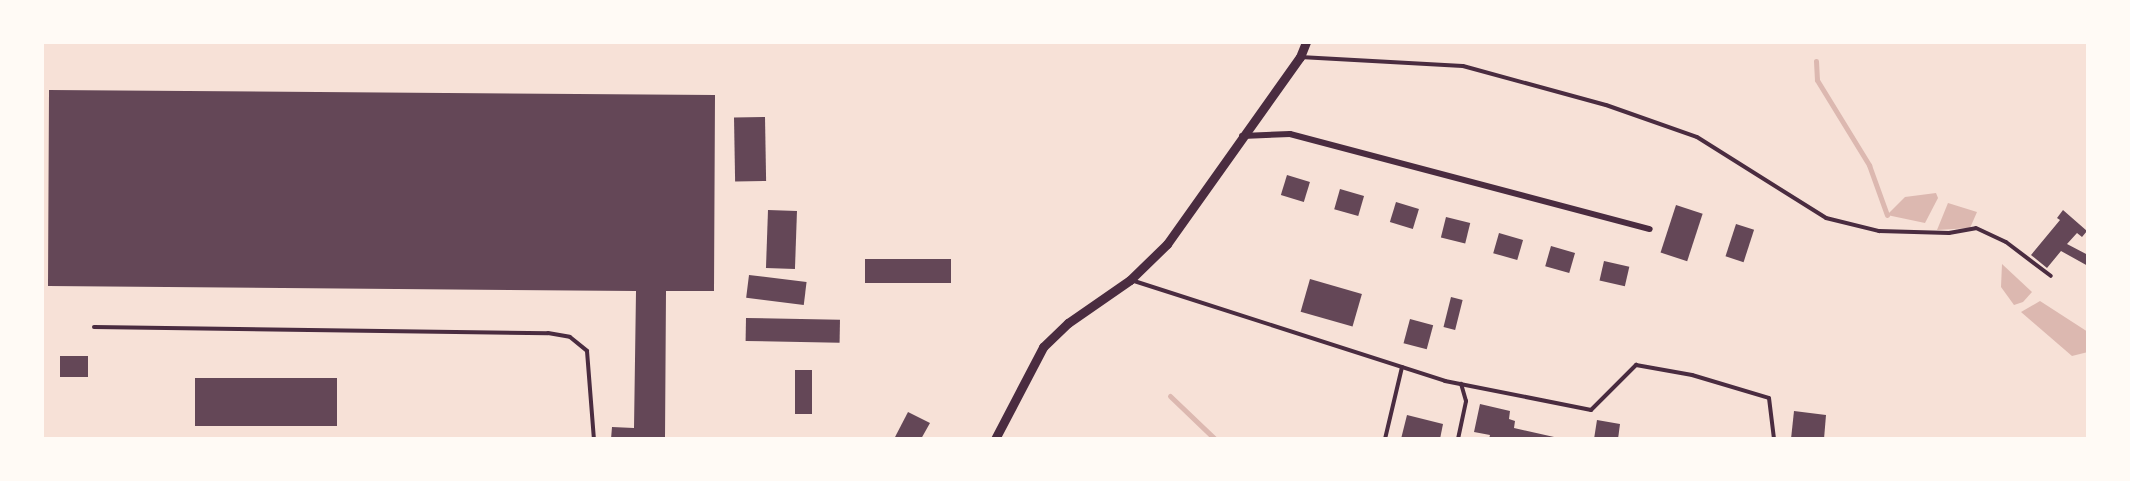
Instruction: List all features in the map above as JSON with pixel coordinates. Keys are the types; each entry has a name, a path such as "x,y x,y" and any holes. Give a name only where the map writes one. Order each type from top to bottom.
{"street":[{"path":"995,439 1042,347 1068,322 1130,279 1167,244 1241,136 1300,57 1306,42"},
{"path":"1241,136 1290,134 1650,229"}],"lane":[{"path":"1300,57 1463,66 1606,105 1697,137 1826,218 1879,231 1949,233 1976,228 2006,242 2051,276"},
{"path":"1130,279 1461,384 1592,410 1636,365 1692,375 1769,398 1774,439"},
{"path":"94,327 548,333 570,336 587,351 594,439"},
{"path":"1385,439 1402,367"},
{"path":"1458,439 1466,400 1461,384"}],"shaded area":[{"path":"1936,193 1938,198 1925,223 1887,215 1905,197"},
{"path":"1948,203 1977,212 1970,228 1937,230"},
{"path":"2002,264 2032,292 2023,302 2014,305 2001,287"},
{"path":"2040,301 2088,332 2088,352 2072,356 2021,312"}],"building":[{"path":"49,90 715,95 714,291 666,291 665,439 611,439 612,427 634,428 636,291 48,286"},
{"path":"765,117 766,181 735,182 734,118"},
{"path":"1287,175 1310,182 1304,202 1281,195"},
{"path":"1340,189 1364,196 1358,216 1334,209"},
{"path":"1396,202 1419,209 1413,229 1390,222"},
{"path":"1676,205 1703,214 1687,261 1661,253"},
{"path":"768,210 797,211 795,269 766,268"},
{"path":"2063,210 2087,231 2082,237 2077,233 2067,244 2088,255 2088,266 2061,251 2047,268 2031,255 2060,220 2057,218"},
{"path":"1446,217 1470,223 1465,243 1441,237"},
{"path":"1736,224 1754,230 1744,262 1725,256"},
{"path":"1499,233 1523,240 1517,260 1493,253"},
{"path":"1551,246 1575,253 1569,273 1545,266"},
{"path":"865,259 951,259 951,283 865,283"},
{"path":"1604,261 1629,267 1625,286 1600,280"},
{"path":"749,275 807,282 804,305 746,298"},
{"path":"1310,279 1362,294 1353,327 1301,312"},
{"path":"1451,297 1463,300 1455,330 1444,327"},
{"path":"746,318 840,320 840,343 746,341"},
{"path":"1410,319 1433,325 1427,349 1404,343"},
{"path":"60,356 88,356 88,377 60,377"},
{"path":"795,370 812,370 812,414 795,414"},
{"path":"195,378 337,378 337,426 195,426"},
{"path":"1480,404 1510,411 1509,419 1515,421 1514,428 1563,439 1489,439 1490,435 1474,432"},
{"path":"1794,411 1826,415 1824,439 1791,439"},
{"path":"908,412 930,423 921,439 894,439"},
{"path":"1407,415 1443,424 1440,439 1401,439"},
{"path":"1597,420 1620,424 1618,439 1594,439"}],"waterway":[{"path":"1816,61 1817,80 1869,165 1887,215"},
{"path":"1170,396 1215,439"}]}
